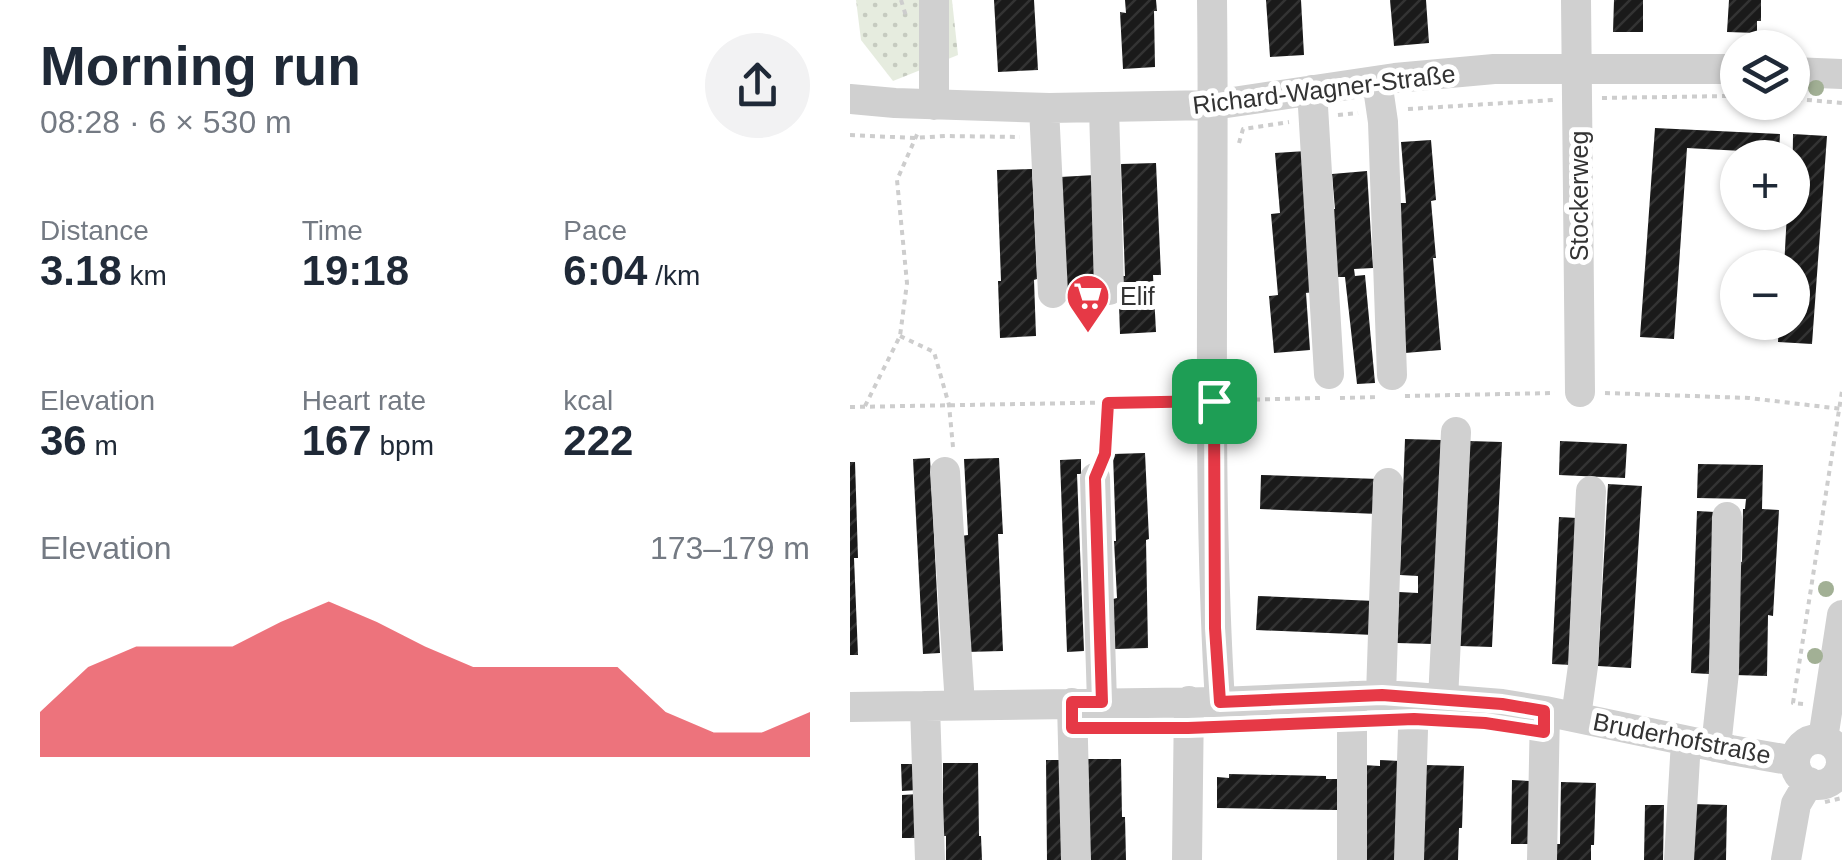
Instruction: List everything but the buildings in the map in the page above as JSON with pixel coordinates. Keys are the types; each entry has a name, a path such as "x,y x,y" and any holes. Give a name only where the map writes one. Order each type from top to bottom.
{"street":[{"path":"934,0 934,104"},
{"path":"1212,0 1215,628 1220,702"},
{"name":"Stockerweg","path":"1576,0 1580,392"},
{"name":"Richard-Wagner-Straße","path":"850,100 1044,108 1213,105 1494,69 1720,69"},
{"path":"1810,73 1842,74"},
{"path":"1377,81 1392,375"},
{"path":"1312,90 1330,374"},
{"path":"1104,107 1109,290"},
{"path":"1044,108 1054,294"},
{"path":"1409,860 1456,432"},
{"path":"945,472 960,705"},
{"path":"1076,860 1087,702 1095,478"},
{"path":"1352,860 1388,482"},
{"path":"1576,717 1583,666 1591,491"},
{"path":"1679,860 1701,744 1724,672 1727,517"},
{"path":"1786,860 1802,772 1826,783 1839,771 1828,708 1842,614"},
{"name":"Bruderhofstraße","path":"850,707 1429,698 1502,704 1576,717 1701,744 1802,772"},
{"path":"1187,860 1188,701"},
{"path":"926,706 930,860"},
{"path":"1542,860 1544,711"}],"path":[{"path":"1810,100 1842,103"},
{"path":"865,406 900,336 907,283 897,180 914,138 934,104"},
{"path":"900,336 934,352 949,405 954,460 945,472"},
{"path":"1828,708 1793,703 1842,391"},
{"path":"850,407 1580,392 1749,398 1841,408"},
{"path":"1095,478 1105,454 1108,403"}],"shaded area":[{"path":"856,0 952,0 958,55 893,81 861,40"}],"place":[{"name":"Elif","path":"1088,334"}],"route":[{"path":"1214,401 1215,628 1220,702 1382,695 1502,704 1544,711 1544,732 1485,723 1414,719 1188,728 1072,728 1072,702 1102,702 1095,478 1105,454 1108,403 1214,401"}]}
